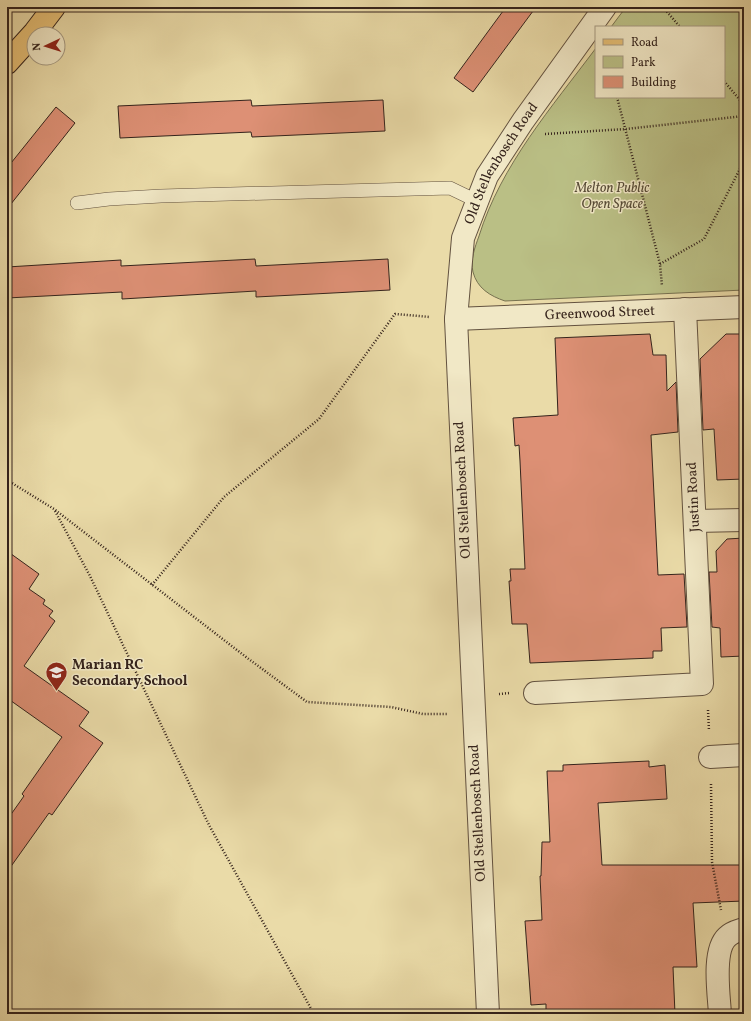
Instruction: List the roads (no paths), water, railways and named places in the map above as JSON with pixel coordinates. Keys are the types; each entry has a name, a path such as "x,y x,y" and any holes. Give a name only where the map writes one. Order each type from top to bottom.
{"main road":[{"path":"7,63 36,32 54,7"}],"street":[{"name":"Old Stellenbosch Road","path":"488,1014 473,715 456,319 463,238 487,176 523,121 605,7"},
{"name":"Greenwood Street","path":"456,319 744,307"},
{"name":"Justin Road","path":"535,693 702,684 685,309"},
{"path":"695,521 744,520"},
{"path":"710,757 744,756"},
{"path":"720,1014 718,972 720,952 735,933"}],"lane":[{"path":"77,203 161,196 450,188 477,201"}],"place":[{"name":"Marian RC Secondary School","path":"57,692"}],"park label":[{"name":"Melton Public Open Space","path":"612,196"}]}
